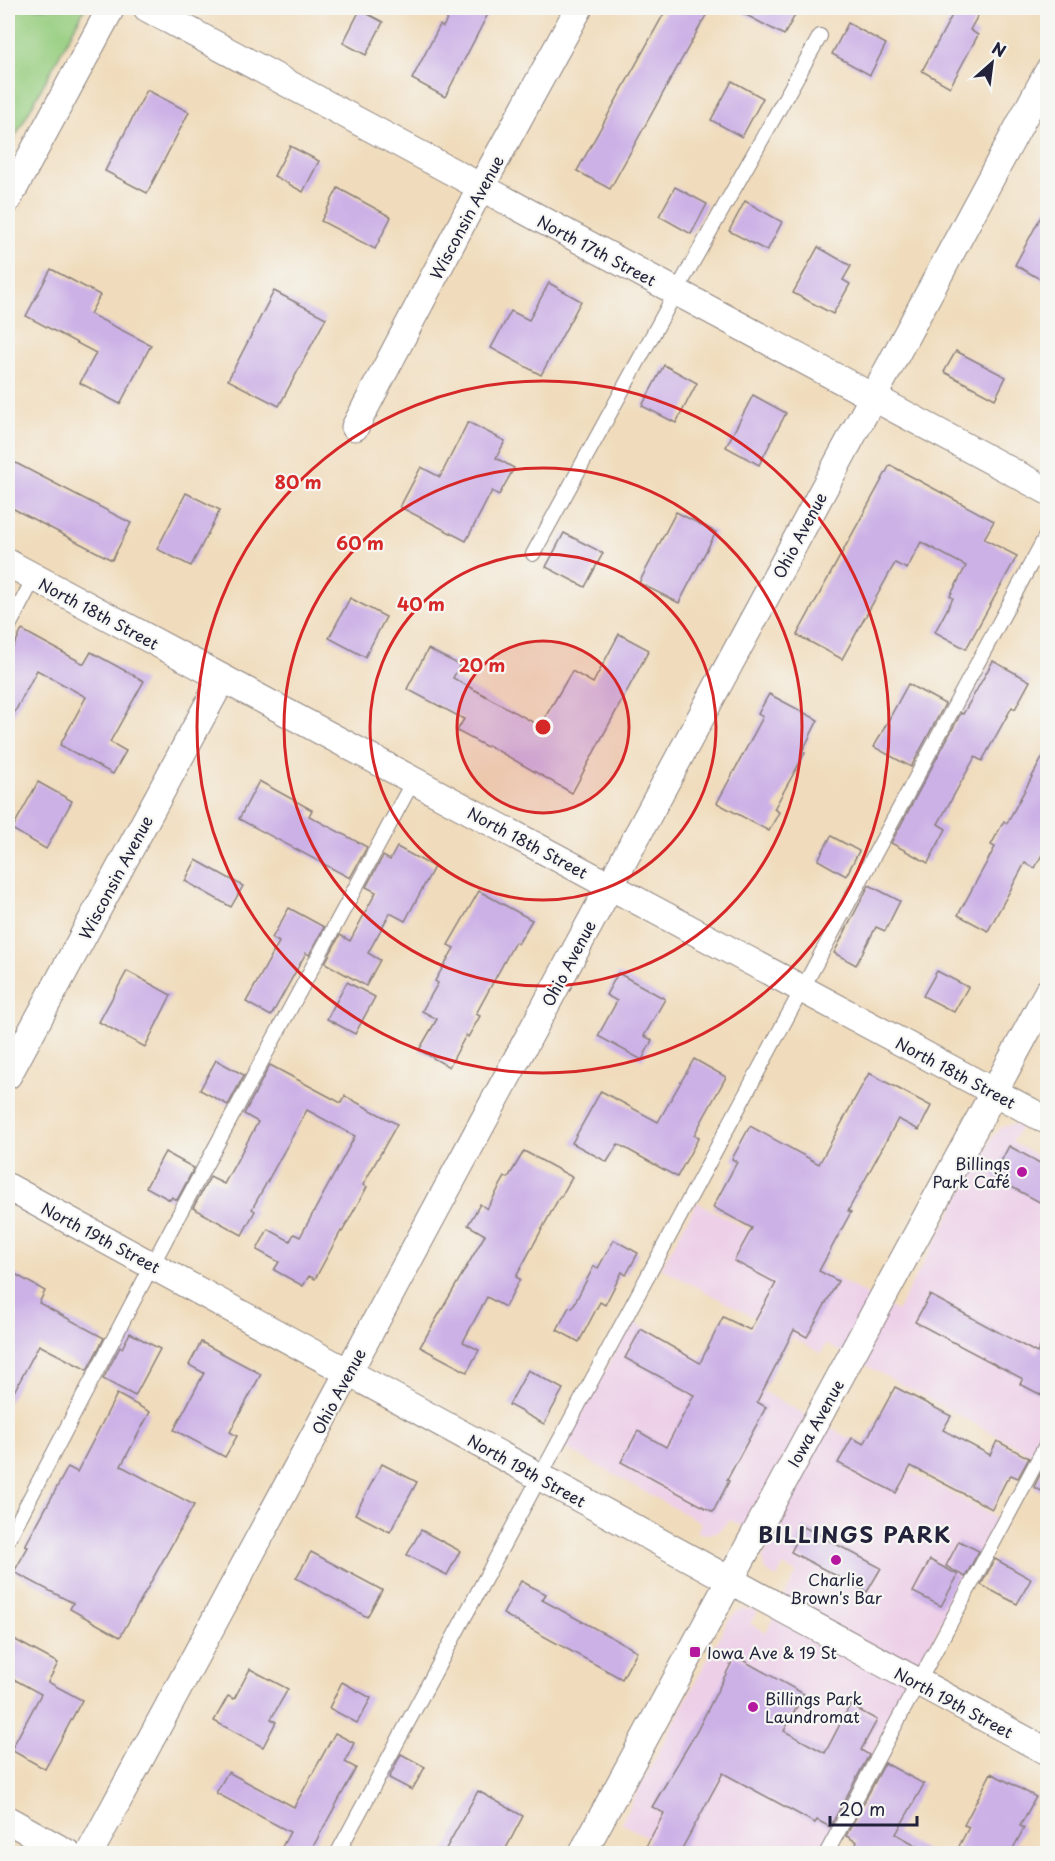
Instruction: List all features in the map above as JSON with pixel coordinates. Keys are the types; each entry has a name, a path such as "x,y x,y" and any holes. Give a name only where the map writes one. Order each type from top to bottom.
{"street":[{"path":"8,199 111,8"},
{"name":"North 17th Street","path":"147,8 1047,491"},
{"name":"Wisconsin Avenue","path":"355,427 481,187 579,8"},
{"name":"Ohio Avenue","path":"89,1854 1047,72"},
{"name":"North 18th Street","path":"8,563 1047,1121"},
{"name":"Wisconsin Avenue","path":"8,1075 222,679"},
{"name":"Iowa Avenue","path":"582,1854 1047,992"},
{"name":"North 19th Street","path":"8,1187 349,1371 539,1478 1047,1752"},
{"path":"8,1820 69,1854"}],"lane":[{"path":"533,554 676,292 820,36"},
{"path":"337,1854 1047,532"},
{"path":"8,628 34,578"},
{"path":"8,1540 152,1265 413,781"},
{"path":"826,1854 1047,1441"}],"shaded area":[{"path":"1015,1124 1021,1126 1012,1142 1047,1161 1047,1423 1031,1454 826,1344 821,1353 661,1268 697,1202 897,1311 993,1136 1002,1127"},
{"path":"632,1321 997,1518 820,1853 677,1853 621,1823 727,1622 742,1608 758,1610 750,1624 766,1632 797,1573 783,1566 777,1578 764,1569 763,1556 771,1542 730,1520 717,1532 707,1534 697,1532 701,1523 564,1447"}],"green space":[{"path":"8,8 85,8 8,150"}],"building":[{"path":"453,8 491,8 445,97 412,79 440,25 443,27"},
{"path":"667,8 710,8 610,189 577,171"},
{"path":"733,8 799,8 784,35"},
{"path":"956,8 982,8 970,30 978,35 950,87 922,71"},
{"path":"360,10 383,22 366,55 343,43"},
{"path":"848,23 886,44 870,75 832,54"},
{"path":"732,81 763,98 742,137 711,120"},
{"path":"147,90 189,112 147,193 105,171"},
{"path":"290,146 319,161 303,192 274,176"},
{"path":"675,187 707,204 691,234 659,216"},
{"path":"338,188 391,217 375,249 321,221"},
{"path":"745,201 782,222 767,251 729,231"},
{"path":"1047,205 1047,283 1015,265"},
{"path":"818,247 851,266 843,280 850,284 833,314 793,293"},
{"path":"51,269 100,295 90,314 151,345 120,404 80,383 96,353 26,316"},
{"path":"549,283 581,301 541,375 491,348 511,311 529,320"},
{"path":"274,291 326,318 279,406 228,380"},
{"path":"956,351 1006,377 995,399 944,372"},
{"path":"664,365 697,383 676,423 642,406"},
{"path":"753,395 786,413 759,465 726,447"},
{"path":"468,422 505,441 496,458 514,468 499,495 492,491 466,541 400,507 421,467 440,477"},
{"path":"8,459 131,523 112,560 8,506"},
{"path":"890,465 994,521 984,539 1017,556 966,649 935,632 953,598 950,596 966,566 921,542 907,569 895,563 842,659 797,635"},
{"path":"186,493 220,510 191,566 157,549"},
{"path":"676,512 716,532 679,603 639,583"},
{"path":"564,533 603,553 585,587 546,567"},
{"path":"350,598 386,617 365,657 329,638"},
{"path":"22,630 84,664 91,652 144,681 110,742 126,751 113,774 60,745 86,697 37,670 8,725 8,657"},
{"path":"619,634 649,650 572,793 488,745 487,747 457,731 464,719 407,689 428,649 460,665 453,678 540,726 572,671 593,683"},
{"path":"993,661 1030,681 1015,709 1012,707 982,761 975,757 938,824 946,829 928,863 891,843 961,713 963,714"},
{"path":"908,684 945,704 911,767 874,747"},
{"path":"769,694 818,720 802,752 805,753 774,809 779,812 769,831 717,803 763,717 758,714"},
{"path":"1047,749 1047,845 1035,868 1025,863 988,931 958,915 995,847 991,845 1004,821 1007,823"},
{"path":"259,781 312,810 309,816 367,847 350,878 239,819"},
{"path":"38,782 72,801 46,849 12,829"},
{"path":"831,836 859,851 846,876 818,860"},
{"path":"397,847 434,867 405,921 390,913 368,953 380,960 366,986 325,963 340,935 350,941 376,892 366,887 383,856 390,860"},
{"path":"196,860 243,886 231,907 185,881"},
{"path":"869,885 900,901 885,931 876,927 856,965 834,953"},
{"path":"479,891 532,920 518,944 515,942 476,1014 480,1016 468,1037 466,1035 449,1067 419,1050 437,1019 422,1011 438,983 435,981 454,948 448,945"},
{"path":"289,908 324,927 309,955 306,953 271,1016 246,1002 279,942 272,938"},
{"path":"127,971 171,995 145,1047 99,1022"},
{"path":"937,971 968,987 954,1012 923,996"},
{"path":"618,973 665,999 644,1036 652,1040 642,1060 598,1036 617,1001 606,995"},
{"path":"347,982 375,997 355,1034 327,1019"},
{"path":"694,1059 726,1077 694,1135 699,1137 677,1177 618,1144 607,1162 572,1143 601,1091 658,1122"},
{"path":"216,1060 244,1075 228,1105 200,1090"},
{"path":"270,1065 341,1103 345,1096 397,1124 363,1185 367,1187 315,1279 309,1276 303,1286 274,1270 279,1262 257,1250 268,1229 290,1241 294,1234 300,1237 355,1136 307,1110 252,1209 255,1211 242,1235 193,1208 210,1177 224,1184 258,1122 244,1114"},
{"path":"869,1073 931,1106 919,1130 898,1119 848,1211 851,1212 819,1271 838,1281 807,1337 794,1330 757,1402 766,1407 727,1480 729,1481 713,1512 621,1462 638,1431 666,1447 694,1395 625,1358 641,1329 700,1363 723,1317 750,1330 776,1283 734,1261 752,1228 713,1207 737,1162 732,1159 750,1126 819,1164"},
{"name":"Billings Park Café","path":"1009,1146 1047,1167 1047,1206 993,1177"},
{"path":"524,1151 572,1177 516,1277 520,1279 505,1307 487,1297 463,1342 479,1350 467,1372 420,1347 485,1235 468,1225 480,1204 487,1209 505,1177 508,1178"},
{"path":"165,1152 194,1168 177,1200 172,1197 170,1200 146,1187"},
{"path":"614,1240 638,1253 626,1275 622,1272 605,1305 600,1302 579,1342 557,1330 569,1307 572,1308 594,1266 598,1268"},
{"path":"8,1270 45,1291 39,1303 104,1338 87,1370 39,1345 8,1403"},
{"path":"930,1295 1037,1353 1047,1333 1047,1398 1020,1384 1023,1379 915,1322"},
{"path":"130,1333 160,1349 135,1396 103,1379"},
{"path":"201,1342 261,1374 230,1432 237,1436 225,1457 174,1430 204,1373 189,1365"},
{"path":"528,1370 563,1389 544,1424 509,1405"},
{"path":"895,1387 951,1416 943,1430 990,1455 997,1441 1029,1458 1018,1478 1011,1475 1006,1481 992,1509 911,1466 896,1493 838,1463 852,1438 864,1444"},
{"path":"117,1394 150,1412 121,1466 194,1505 120,1637 70,1609 73,1603 14,1572 28,1547 25,1546 68,1467 77,1472"},
{"path":"382,1464 417,1482 390,1532 355,1514"},
{"path":"1044,1467 1047,1468 1047,1494 1034,1487"},
{"name":"Charlie Brown's Bar","path":"804,1527 881,1568 867,1592 791,1552"},
{"path":"421,1530 460,1551 447,1575 407,1555"},
{"path":"959,1541 979,1551 965,1577 946,1566"},
{"path":"311,1552 382,1590 367,1617 296,1578"},
{"path":"995,1559 1031,1579 1017,1604 981,1585"},
{"path":"930,1560 958,1575 941,1606 913,1592"},
{"path":"521,1581 546,1594 542,1600 637,1651 622,1679 503,1614"},
{"path":"8,1636 58,1663 48,1682 82,1700 45,1769 11,1750 41,1694 8,1676"},
{"path":"735,1656 804,1694 784,1731 825,1753 850,1705 877,1720 861,1750 869,1755 830,1827 817,1820 815,1823 723,1773 679,1854 642,1854 664,1813 652,1807 697,1731"},
{"path":"250,1669 288,1689 271,1719 276,1722 263,1747 214,1721 228,1696 234,1699"},
{"path":"342,1682 371,1698 357,1723 329,1708"},
{"path":"335,1733 354,1743 345,1762 356,1768 309,1854 278,1854 290,1832 216,1793 228,1772 294,1807"},
{"path":"401,1754 425,1767 412,1790 389,1778"},
{"path":"885,1763 924,1784 896,1834 932,1854 851,1854 857,1842 846,1836"},
{"path":"991,1773 1036,1797 1020,1826 1024,1828 1010,1854 955,1854 969,1827 964,1825"},
{"path":"478,1791 523,1816 503,1854 443,1854"}],"place":[{"name":"Billings Park Café","path":"1022,1172"},
{"name":"Charlie Brown's Bar","path":"836,1560"},
{"name":"Iowa Ave & 19 St","path":"695,1652"},
{"name":"Billings Park Laundromat","path":"753,1707"}],"district":[{"name":"BILLINGS PARK","path":"855,1533"}]}
